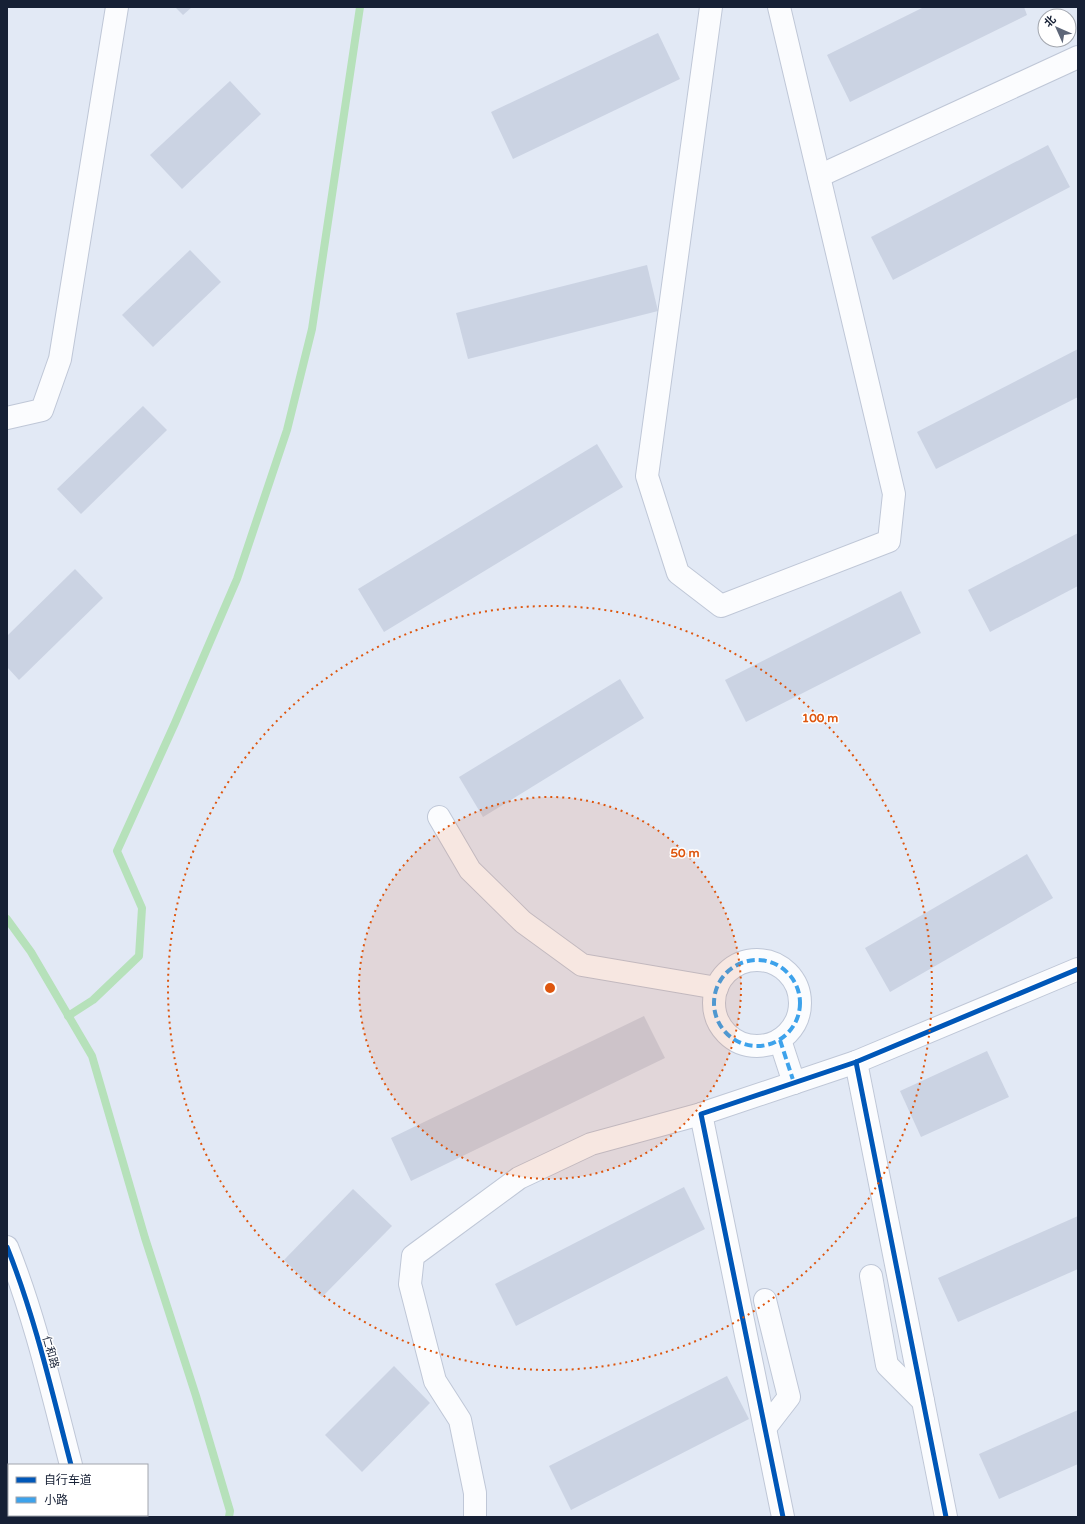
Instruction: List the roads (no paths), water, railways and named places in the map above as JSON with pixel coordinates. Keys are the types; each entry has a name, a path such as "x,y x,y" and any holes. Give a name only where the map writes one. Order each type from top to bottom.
{"street":[{"path":"7,418 42,410 60,359 118,7"},
{"path":"711,7 647,476 678,573 721,606 889,541 894,494 779,7"},
{"path":"819,176 1078,57"},
{"path":"438,817 470,870 523,922 582,966 716,988"},
{"path":"758,959 773,962 787,971 796,983 801,998 800,1012 791,1030 780,1040 761,1046 744,1044 731,1037 720,1026 716,1018 714,1003 716,988 729,970 741,962 758,959"},
{"path":"475,1517 475,1493 460,1420 434,1381 410,1284 413,1256 520,1178 591,1144 701,1114 856,1062 1078,970"},
{"path":"780,1040 794,1083"},
{"path":"856,1062 946,1517"},
{"path":"701,1114 783,1517"},
{"name":"仁和路","path":"7,1246 46,1368 70,1464"},
{"path":"871,1276 887,1365 923,1401"},
{"path":"7,1288 32,1372 56,1464"},
{"path":"765,1300 789,1397 765,1428"}],"waterway":[{"path":"68,1016 93,1000 139,956 142,908 117,851 175,723 237,579 287,430 312,329 360,7"},
{"path":"7,919 31,952 92,1056 145,1238 196,1396 230,1511 229,1517"}]}
